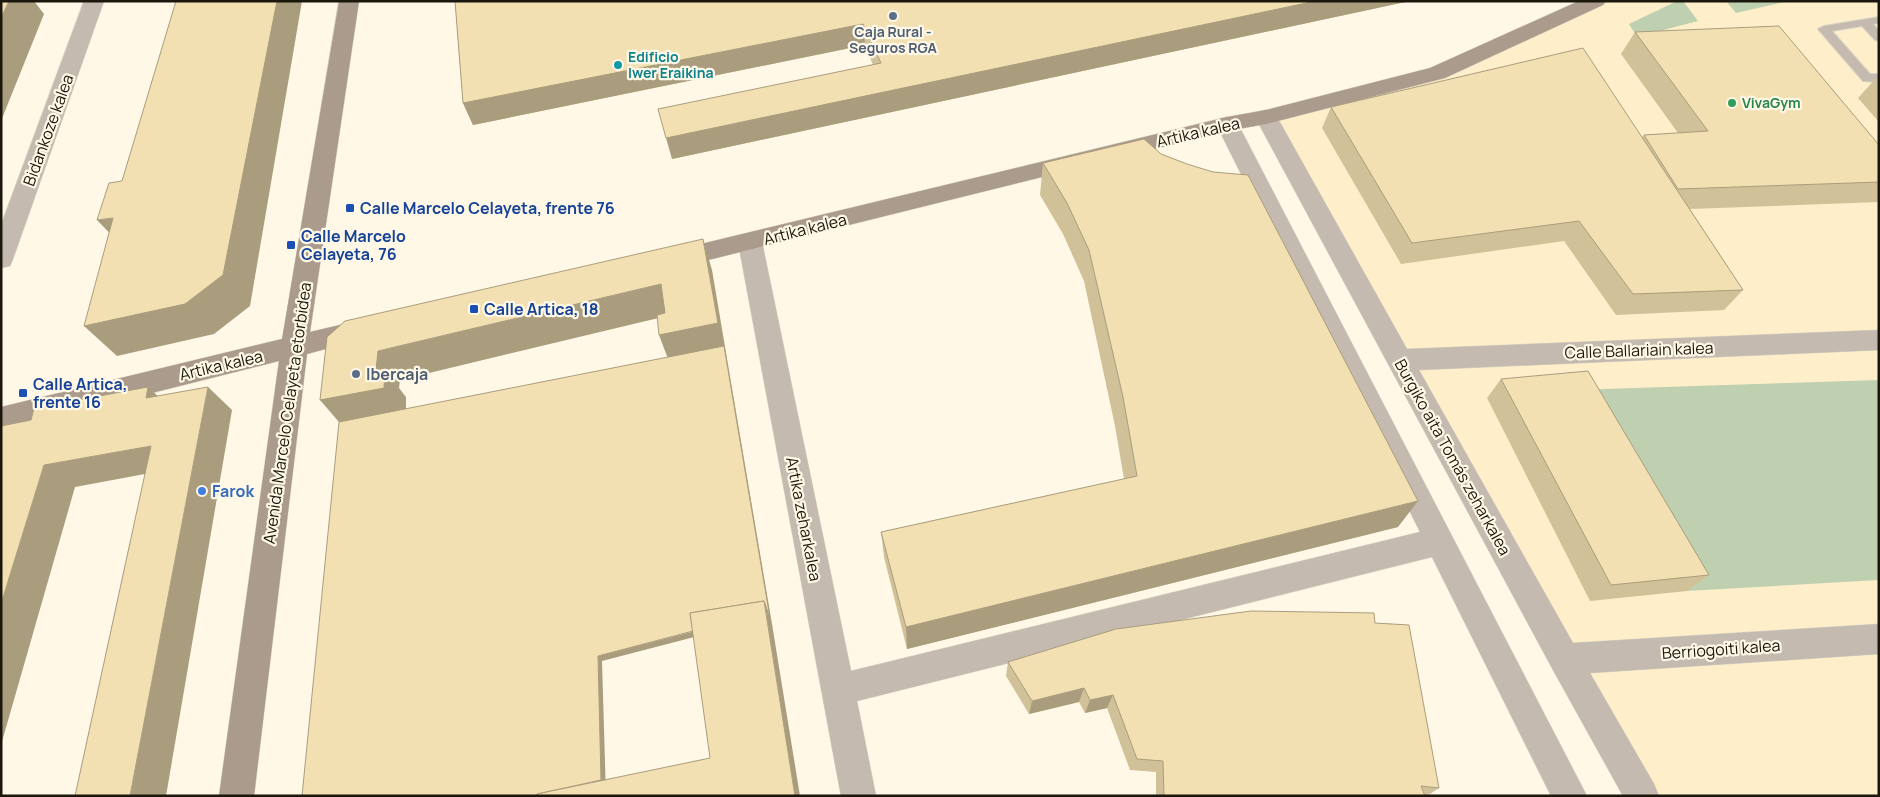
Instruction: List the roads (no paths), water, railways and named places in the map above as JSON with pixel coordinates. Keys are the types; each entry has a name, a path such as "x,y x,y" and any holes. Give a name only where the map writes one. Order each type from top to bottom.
{"street":[{"name":"Bidankoze kalea","path":"1,259 94,1"},
{"name":"Avenida Marcelo Celayeta etorbidea","path":"236,796 294,348 349,1"},
{"name":"Artika kalea","path":"653,264 750,242 1227,124 1266,117 1437,73 1596,1"},
{"name":"Burgiko aita Tomás zeharkalea","path":"1266,117 1564,659 1642,796"},
{"path":"1227,124 1570,796"},
{"name":"Artika zeharkalea","path":"750,242 859,796"},
{"name":"Artika kalea","path":"1,418 294,348 383,324"},
{"name":"Calle Ballariain kalea","path":"1400,360 1879,340"},
{"path":"838,690 1440,541"},
{"name":"Berriogoiti kalea","path":"1564,659 1879,639"}],"lane":[{"path":"1879,20 1824,29 1867,78 1879,78"},
{"path":"1865,23 1879,38"}],"place":[{"name":"Caja Rural - Seguros RGA","path":"893,16"},
{"name":"Edificio Iwer Eraikina","path":"618,65"},
{"name":"VivaGym","path":"1732,103"},
{"name":"Calle Marcelo Celayeta, frente 76","path":"350,208"},
{"name":"Calle Marcelo Celayeta, 76","path":"291,245"},
{"name":"Calle Artica, 18","path":"474,309"},
{"name":"Ibercaja","path":"356,374"},
{"name":"Calle Artica, frente 16","path":"23,393"},
{"name":"Farok","path":"202,491"}]}
